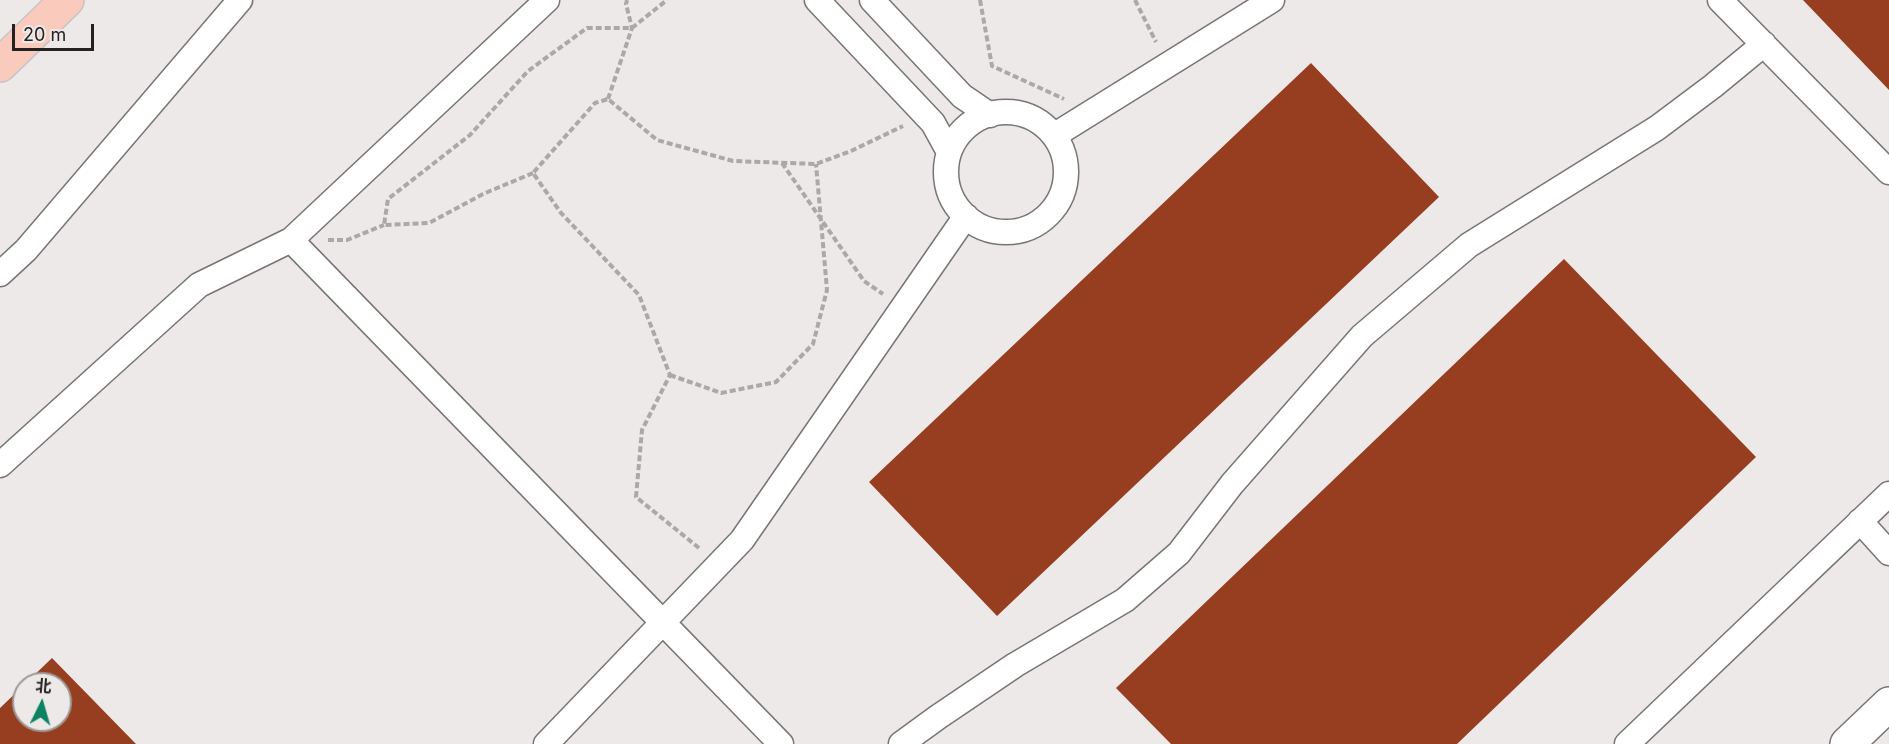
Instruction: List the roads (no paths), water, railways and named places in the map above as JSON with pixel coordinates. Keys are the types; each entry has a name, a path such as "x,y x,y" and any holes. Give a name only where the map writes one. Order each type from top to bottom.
{"main road":[{"path":"0,65 67,0"},
{"path":"1847,744 1889,704"}],"street":[{"path":"0,274 26,250 240,0"},
{"path":"0,465 199,285 291,240 547,0"},
{"path":"817,0 933,123 949,152"},
{"path":"872,0 962,96 990,114"},
{"path":"1055,135 1272,0"},
{"path":"1720,0 1889,172"},
{"path":"901,744 1015,665 1125,600 1179,552 1232,484 1362,336 1469,245 1657,128 1764,44"},
{"path":"1003,112 1025,115 1042,124 1055,135 1065,155 1067,174 1064,192 1060,202 1048,216 1034,226 1017,232 994,231 975,224 952,199 947,184 946,165 949,152 964,129 972,123 990,114 1003,112"},
{"path":"546,744 742,540 966,216"},
{"path":"291,240 781,744"},
{"path":"1627,744 1889,494"},
{"path":"1860,521 1889,553"}]}
